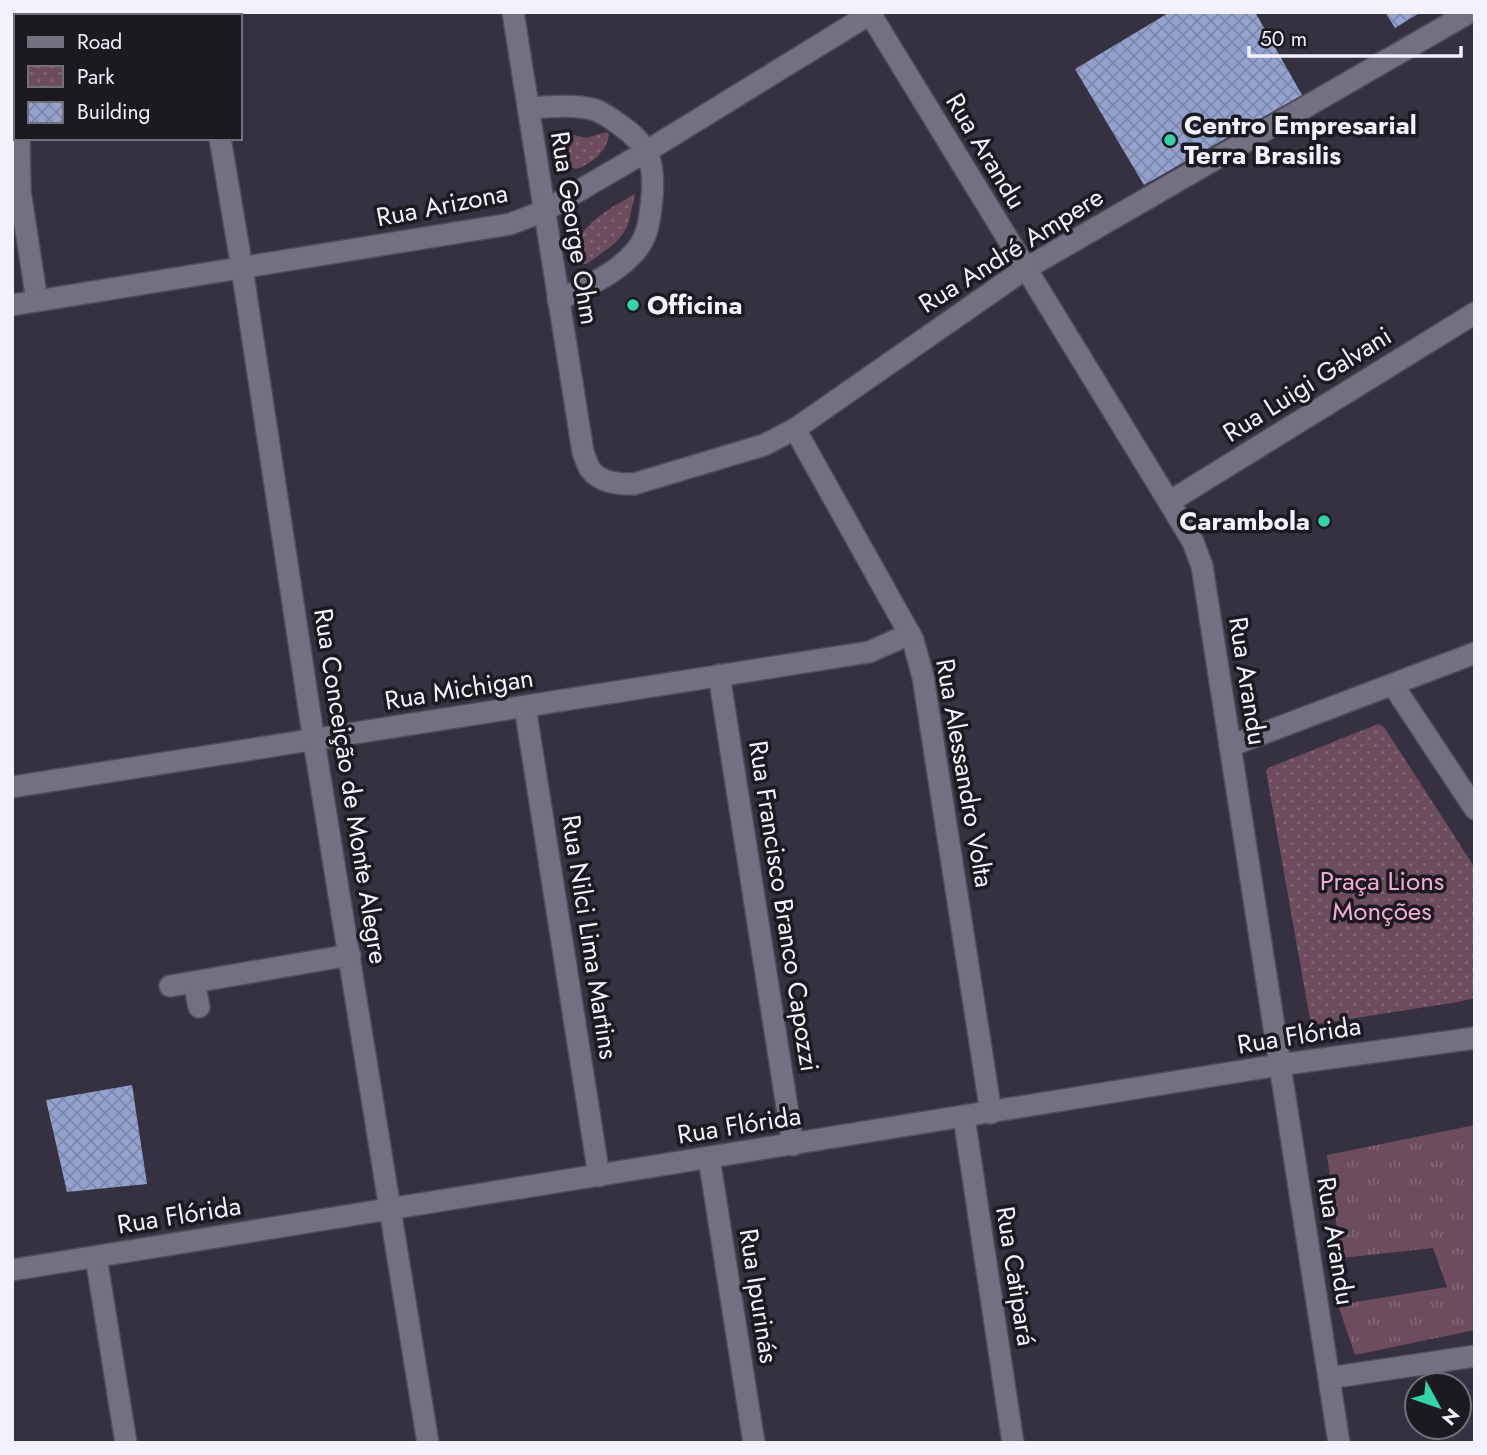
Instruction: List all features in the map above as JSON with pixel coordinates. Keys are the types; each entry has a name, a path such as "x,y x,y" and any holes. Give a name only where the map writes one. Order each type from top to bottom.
{"street":[{"name":"Rua George Ohm","path":"513,12 583,452"},
{"name":"Rua André Ampere","path":"583,452 590,469 603,480 634,484 764,445 795,429 1025,269 1470,12"},
{"name":"Rua Arandu","path":"870,13 1169,502 1193,542 1202,566 1339,1443"},
{"name":"Rua Arizona","path":"12,305 510,224 544,211 647,151 870,13"},
{"path":"528,108 577,107 595,110 635,135 647,151 653,182 647,234 632,256 585,287 558,300"},
{"path":"19,140 20,191 37,301"},
{"name":"Rua Conceição de Monte Alegre","path":"220,140 428,1443"},
{"name":"Rua Luigi Galvani","path":"1169,502 1475,313"},
{"name":"Rua Alessandro Volta","path":"795,429 910,634 923,677 991,1113"},
{"name":"Rua Michigan","path":"12,787 869,652 910,634"},
{"path":"1230,746 1475,653"},
{"name":"Rua Francisco Branco Capozzi","path":"719,675 793,1145"},
{"path":"1393,685 1475,809"},
{"name":"Rua Nilci Lima Martins","path":"525,707 599,1176"},
{"path":"170,986 350,955"},
{"path":"194,982 199,1007"},
{"name":"Rua Flórida","path":"12,1270 1279,1065 1475,1038"},
{"name":"Rua Catipará","path":"964,1117 1013,1443"},
{"name":"Rua Ipurinás","path":"709,1158 754,1443"},
{"path":"96,1257 126,1443"},
{"path":"1329,1378 1475,1356"}],"green space":[{"path":"562,132 586,138 606,132 609,134 606,146 598,156 576,169 568,165 561,152 558,138"},
{"path":"635,194 629,221 622,235 587,264 580,261 573,249 584,231 608,210"},
{"name":"Praça Lions Monções","path":"1378,724 1384,727 1475,868 1475,998 1311,1025 1266,771"},
{"path":"1475,1125 1475,1330 1355,1355 1338,1305 1447,1287 1433,1248 1341,1258 1327,1155"}],"building":[{"name":"Centro Empresarial Terra Brasilis","path":"1170,12 1255,12 1302,95 1144,185 1075,69"},
{"path":"1385,12 1421,12 1395,28"},
{"path":"132,1085 147,1184 67,1192 46,1100"}],"place":[{"name":"Centro Empresarial Terra Brasilis","path":"1170,140"},
{"name":"Officina","path":"633,305"},
{"name":"Carambola","path":"1324,521"}]}
